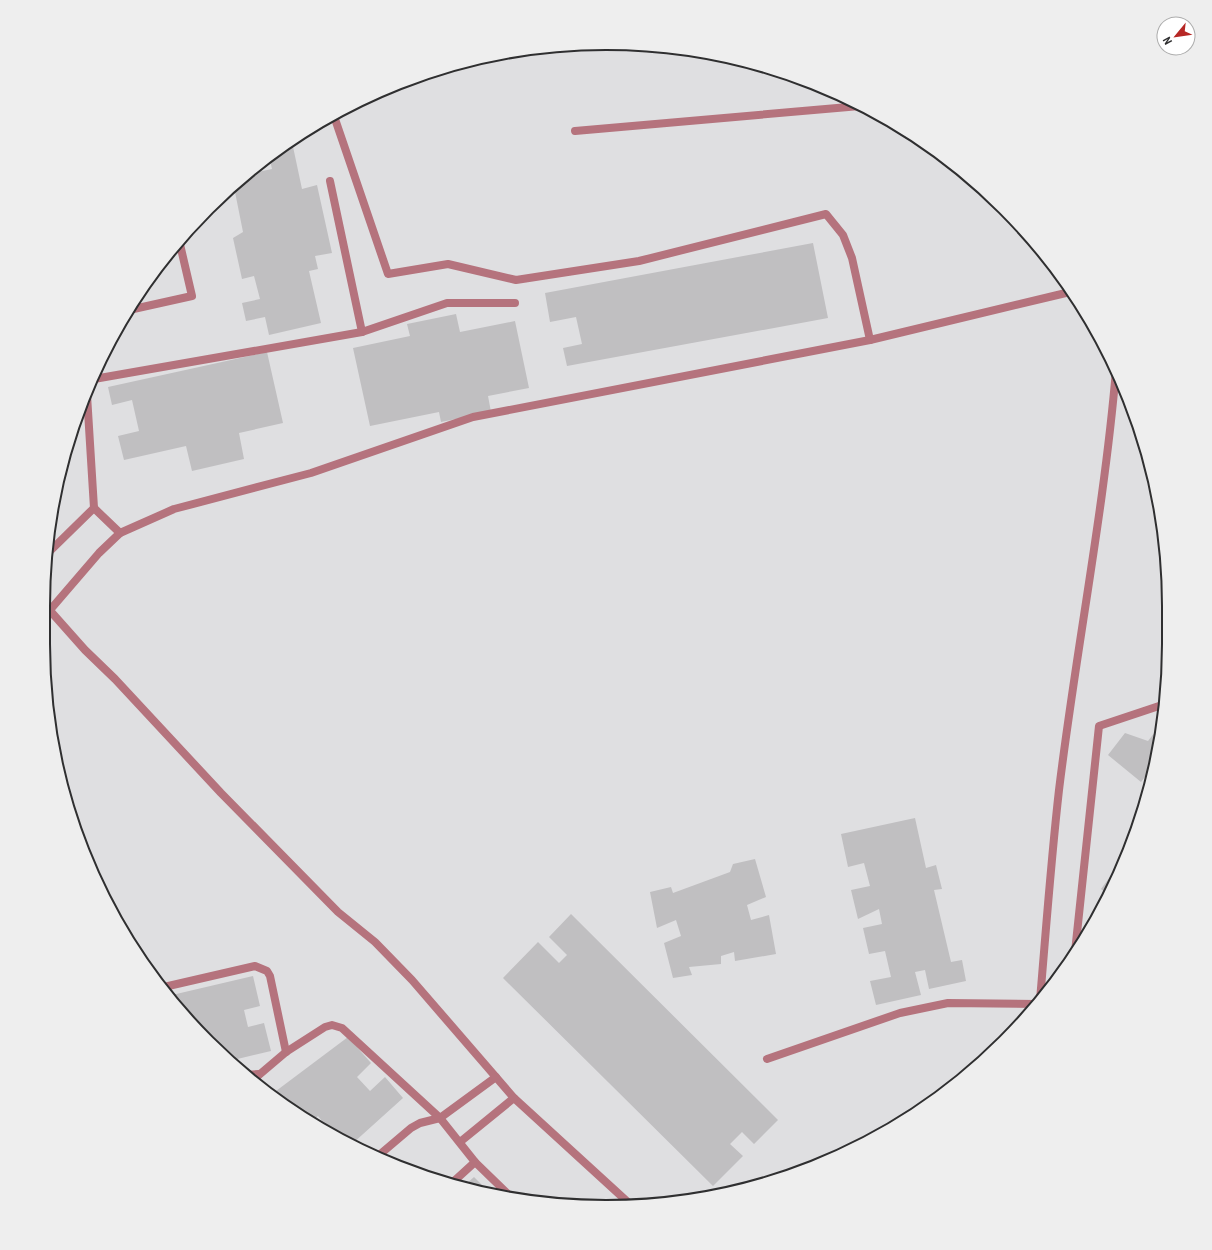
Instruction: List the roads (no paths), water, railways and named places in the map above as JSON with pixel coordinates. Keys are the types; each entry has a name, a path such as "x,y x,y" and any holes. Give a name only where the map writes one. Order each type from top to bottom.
{"street":[{"path":"575,131 851,107"},
{"path":"335,120 388,274 448,264 516,280 639,261 826,214 843,235 852,258 870,340"},
{"path":"330,181 362,332"},
{"path":"137,308 192,296 181,248"},
{"path":"50,605 99,553 120,534 174,509 311,473 473,417 870,340 1065,293"},
{"path":"99,378 362,332 447,304 515,303"},
{"path":"1041,990 1059,790 1110,444 1115,382"},
{"path":"88,405 94,508 120,534"},
{"path":"53,548 94,508"},
{"path":"50,611 237,809 338,912 375,942 412,980 514,1098 625,1199"},
{"path":"1076,940 1099,726 1158,706"},
{"path":"168,986 254,966 267,971 270,976 286,1052"},
{"path":"767,1059 900,1013 948,1003 1030,1004"},
{"path":"257,1076 286,1052 325,1027 332,1025 342,1028 440,1118 475,1162 504,1190"},
{"path":"382,1153 411,1128 420,1123 440,1118 496,1077"},
{"path":"460,1142 514,1098"},
{"path":"456,1179 475,1162"}]}
